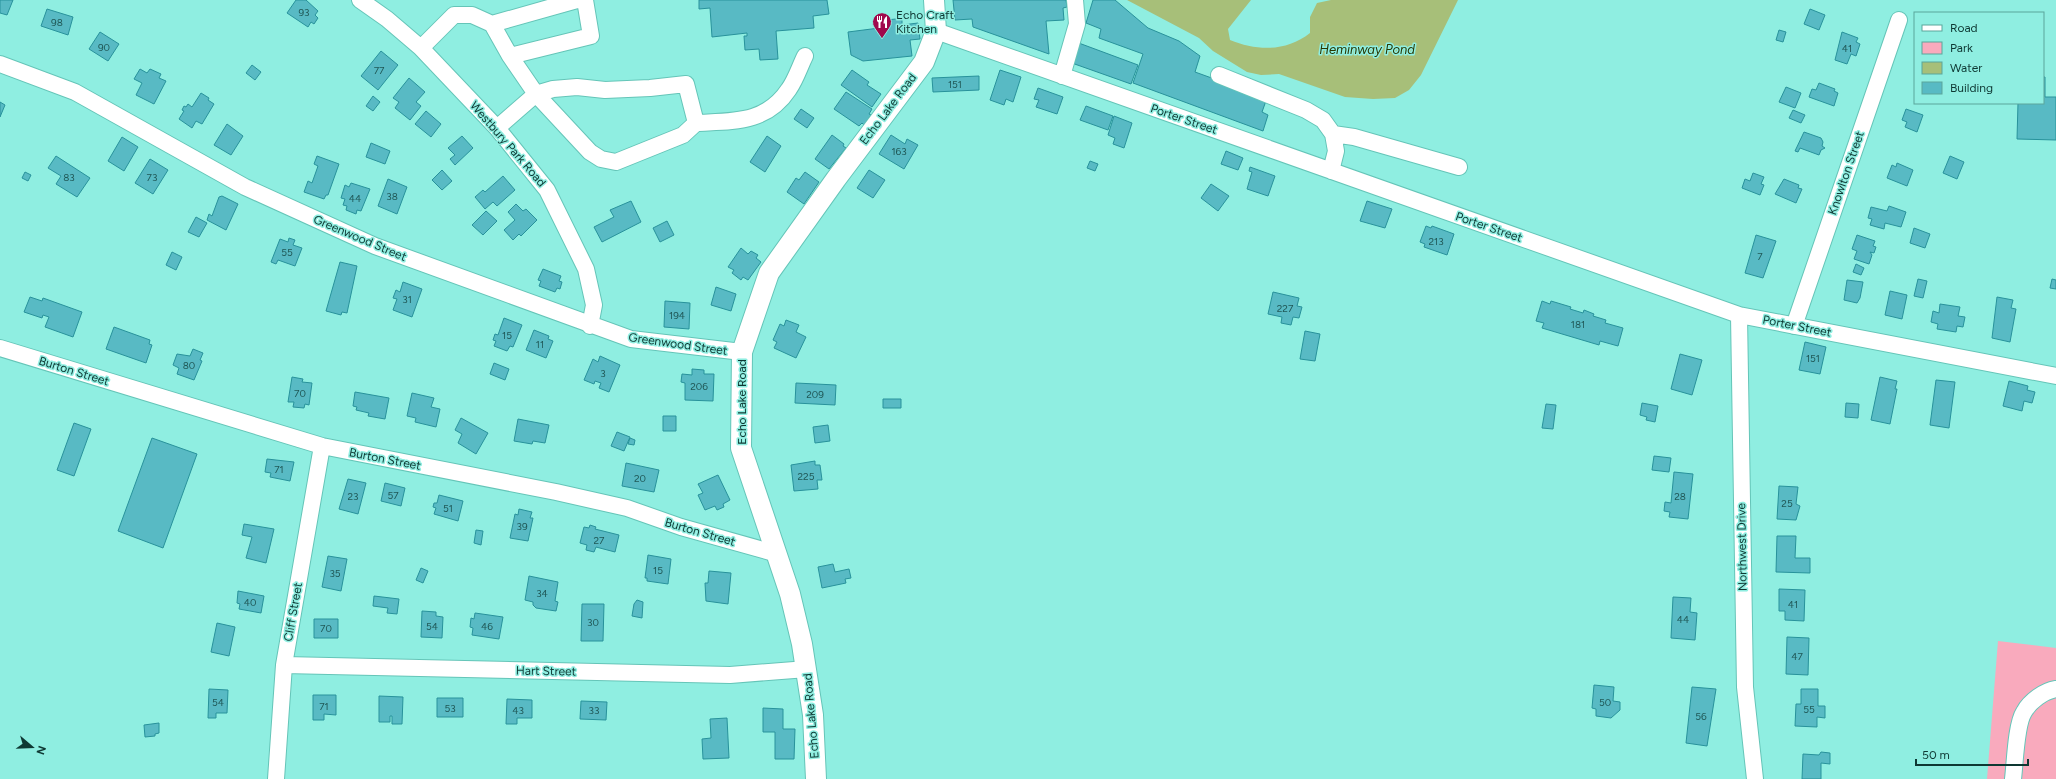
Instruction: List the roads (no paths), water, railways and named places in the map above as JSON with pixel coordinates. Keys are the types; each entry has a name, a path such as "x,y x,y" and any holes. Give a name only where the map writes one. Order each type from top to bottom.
{"main road":[{"name":"Echo Lake Road","path":"816,779 813,715 807,669 790,594 774,552 741,448 742,352 769,273 836,179 924,62 936,31 934,0"}],"street":[{"name":"Westbury Park Road","path":"360,0 387,18 421,48 497,128 547,190 586,269 594,305 590,326"},
{"path":"492,24 577,0"},
{"path":"510,56 591,36 585,0"},
{"path":"1062,76 1077,24 1075,0"},
{"path":"421,48 454,15 472,15 492,24 510,56 536,94 590,152 601,159 616,162 683,135 696,122 743,120 759,116 780,100 790,88 806,56"},
{"name":"Knowlton Street","path":"1794,326 1899,20"},
{"name":"Porter Street","path":"936,31 1739,315 2056,376"},
{"name":"Greenwood Street","path":"0,64 75,92 245,187 375,246 590,326 631,339 742,352"},
{"path":"1219,75 1306,110 1323,120 1333,134 1336,151 1331,171"},
{"path":"497,128 536,94 554,89 577,87 605,90 650,88 686,84 696,122"},
{"path":"1333,134 1354,137 1459,166"},
{"name":"Northwest Drive","path":"1739,315 1744,687 1755,779"},
{"name":"Burton Street","path":"0,348 322,446 627,508 681,527 774,552"},
{"name":"Cliff Street","path":"276,779 284,665 322,446"},
{"name":"Hart Street","path":"284,665 730,675 807,669"},
{"path":"2013,779 2023,712 2033,700 2049,691 2056,689"}],"water":[{"name":"Heminway Pond","path":"1127,0 1251,0 1228,29 1230,40 1240,44 1261,48 1271,48 1291,44 1310,33 1310,17 1317,3 1331,0 1458,0 1421,75 1409,90 1395,98 1373,99 1345,97 1279,74 1261,75 1247,72 1213,51 1199,38"}],"place":[{"name":"Echo Craft Kitchen","path":"882,39"}]}
